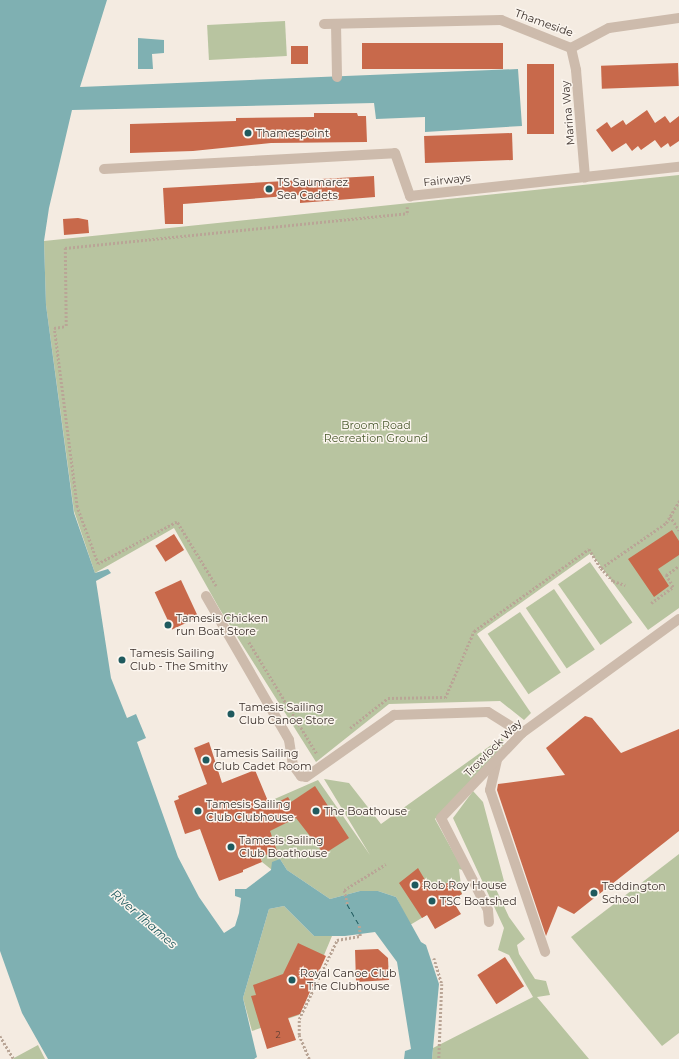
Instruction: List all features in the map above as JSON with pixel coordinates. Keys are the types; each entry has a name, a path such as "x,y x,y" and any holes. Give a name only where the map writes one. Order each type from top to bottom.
{"street":[{"name":"Thameside","path":"324,24 501,20 571,48 609,28 679,18"},
{"path":"336,24 337,77"},
{"name":"Marina Way","path":"571,48 576,70 585,178"},
{"name":"Fairways","path":"104,169 394,153 410,196 679,167"},
{"path":"206,596 289,740 293,765 301,776 306,776 394,715 488,712 522,733"},
{"name":"Trowlock Way","path":"489,922 488,910 441,818 522,733 679,619"},
{"path":"497,759 490,790 545,952"}],"path":[{"path":"218,590 177,522 98,564 77,507 54,328 66,326 65,248 407,213 407,205"},
{"path":"602,568 666,523 679,501"},
{"path":"670,516 679,530"},
{"path":"444,701 474,631 589,549 613,581 625,586"},
{"path":"651,603 672,587 666,575 679,566"},
{"path":"247,638 317,754 323,750"},
{"path":"347,731 388,698 445,697"},
{"path":"347,904 344,890 386,864"},
{"path":"309,1059 298,1036 299,1020 337,940 360,936 359,926"},
{"path":"434,958 442,984 439,1059"},
{"path":"0,1036 14,1059"}],"green space":[{"path":"285,21 287,56 209,60 207,25"},
{"name":"Broom Road Recreation Ground","path":"679,175 679,608 648,630 591,553 477,634 531,713 524,720 500,701 389,704 316,762 219,608 174,528 95,573 74,511 46,305 44,241"},
{"path":"590,562 632,623 600,645 558,584"},
{"path":"554,589 595,650 567,669 526,608"},
{"path":"520,612 561,673 528,694 488,634"},
{"path":"501,738 506,743 435,819 463,870 459,869 462,894 410,925 396,897 378,891 360,891 330,899 287,870 280,859 272,870 262,862 247,811 318,780 370,855 324,779 349,783 381,824"},
{"path":"473,791 483,802 504,881 495,887 509,917 525,939 517,945 519,954 535,979 546,981 550,995 537,997 589,1059 432,1059 433,1048 533,997 509,955 498,950 504,928 453,818"},
{"path":"679,854 679,1033 662,1046 571,937"},
{"path":"284,906 314,936 332,936 299,1015 252,1031 243,998 269,909"},
{"path":"38,1045 45,1059 12,1059 14,1058"}],"water":[{"name":"River Thames","path":"0,0 107,0 80,87 518,69 522,126 425,132 425,117 376,119 374,103 72,110 49,208 44,241 46,305 74,513 95,573 108,569 111,573 96,581 111,678 127,718 136,714 146,738 137,742 178,857 199,897 224,933 235,926 239,913 241,898 235,896 235,889 246,889 271,870 272,862 280,859 287,870 330,899 360,891 378,891 396,897 421,942 426,945 439,984 432,1059 404,1059 405,1051 411,1049 397,962 375,932 345,936 314,936 284,906 269,909 243,998 257,1057 254,1059 48,1059 22,1013 0,951"},
{"path":"138,38 164,40 164,53 152,54 153,69 138,69"}],"building":[{"path":"362,43 503,43 503,69 362,69"},
{"path":"291,46 308,46 308,64 291,64"},
{"path":"678,63 679,86 602,89 601,66"},
{"path":"527,64 554,64 554,134 527,134"},
{"path":"647,110 655,123 665,116 670,123 679,116 679,141 670,147 668,143 661,148 655,140 641,150 638,146 632,151 626,143 612,152 596,130 607,122 611,128 623,120 626,125"},
{"name":"Thamespoint","path":"314,113 357,113 358,116 366,116 367,142 271,143 193,151 130,153 130,124 236,121 236,118 314,117"},
{"path":"512,133 513,160 425,163 424,136"},
{"name":"TS Saumarez Sea Cadets","path":"374,176 375,197 300,203 300,195 183,204 183,224 165,224 163,188"},
{"path":"78,218 88,220 89,233 64,235 63,219"},
{"path":"672,530 679,541 679,555 658,569 669,586 654,597 628,559"},
{"path":"174,534 184,550 165,562 155,546"},
{"path":"181,580 198,617 172,629 155,592"},
{"path":"585,716 592,718 621,753 679,729 679,831 574,914 558,906 546,936 497,790 498,784 565,775 546,748"},
{"path":"209,742 222,783 255,770 270,806 288,797 291,802 315,786 349,838 324,854 296,818 270,831 277,851 260,857 262,862 243,870 243,872 219,881 200,829 185,834 174,801 179,799 178,796 207,784 194,748"},
{"path":"418,868 431,890 454,880 462,894 452,900 461,914 435,929 427,915 422,918 399,883"},
{"name":"Royal Canoe Club - The Clubhouse","path":"298,943 326,956 300,1014 288,1018 296,1040 267,1049 251,996 256,995 253,985 283,974"},
{"path":"378,949 388,958 389,980 356,982 355,950"},
{"path":"505,957 524,986 496,1004 477,975"}],"ferry route":[{"path":"347,904 359,925"}],"place":[{"name":"Thamespoint","path":"248,133"},
{"name":"TS Saumarez Sea Cadets","path":"269,189"},
{"name":"Tamesis Chicken run Boat Store","path":"168,625"},
{"name":"Tamesis Sailing Club - The Smithy","path":"122,660"},
{"name":"Tamesis Sailing Club Canoe Store","path":"231,714"},
{"name":"Tamesis Sailing Club Cadet Room","path":"206,760"},
{"name":"Tamesis Sailing Club Clubhouse","path":"198,811"},
{"name":"The Boathouse","path":"316,811"},
{"name":"Tamesis Sailing Club Boathouse","path":"231,847"},
{"name":"Rob Roy House","path":"415,885"},
{"name":"Teddington School","path":"594,893"},
{"name":"TSC Boatshed","path":"432,901"},
{"name":"Royal Canoe Club - The Clubhouse","path":"292,980"}]}
